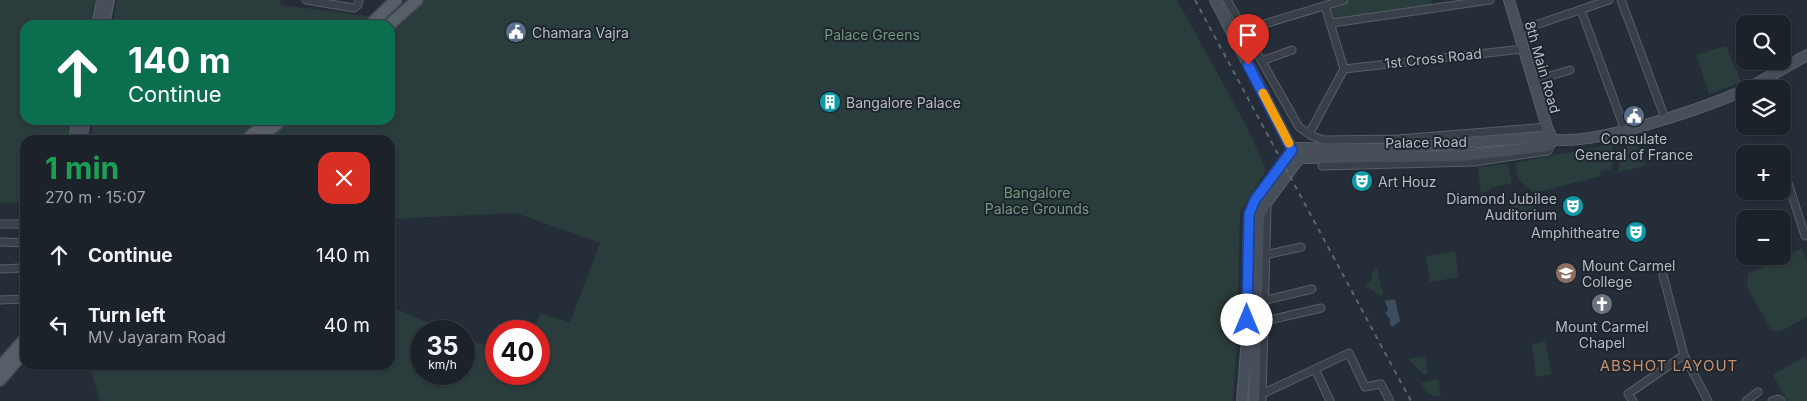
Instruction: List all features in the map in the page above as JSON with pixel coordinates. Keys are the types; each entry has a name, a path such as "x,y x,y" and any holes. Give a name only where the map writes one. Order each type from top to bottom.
{"main road":[{"path":"375,20 396,0"},
{"path":"394,20 416,0"},
{"path":"252,135 262,125"},
{"path":"265,135 276,125"},
{"path":"2,370 20,346"},
{"path":"2,370 20,355"}],"street":[{"path":"98,20 102,0"},
{"path":"105,20 110,0"},
{"path":"306,0 330,2 354,8 358,5 358,0"},
{"path":"1217,0 1301,159 1273,188 1255,200 1249,214 1247,338 1242,401"},
{"path":"1227,0 1299,127 1309,134 1324,140 1398,139 1547,127"},
{"path":"1244,30 1344,0"},
{"path":"1332,24 1490,0"},
{"name":"8th Main Road","path":"1509,0 1547,127 1553,141"},
{"path":"1518,31 1609,0"},
{"path":"1621,0 1665,118"},
{"path":"1309,134 1344,69 1332,24 1325,6"},
{"path":"1581,10 1626,130"},
{"name":"1st Cross Road","path":"1344,69 1523,49"},
{"path":"1262,61 1292,50"},
{"name":"Palace Road","path":"1762,80 1807,55"},
{"path":"1533,81 1570,70"},
{"name":"Palace Road","path":"1295,149 1384,148 1544,137 1553,141 1578,139 1626,130 1736,93"},
{"path":"1322,166 1493,161 1548,152 1553,141"},
{"name":"Palace Road","path":"1301,159 1463,156 1547,146 1553,141"},
{"path":"1259,399 1257,338 1259,216 1295,149"},
{"path":"1791,192 1805,236 1807,235"},
{"path":"1259,399 1266,300 1267,207"},
{"path":"0,224 20,224"},
{"path":"0,242 20,243"},
{"path":"1265,255 1301,247"},
{"path":"0,269 20,268"},
{"path":"1663,275 1684,355 1708,401"},
{"path":"1266,300 1312,289"},
{"path":"0,300 20,299"},
{"path":"1264,321 1321,308"},
{"path":"1259,399 1315,369 1350,353 1365,386 1382,384 1390,401"},
{"path":"1633,401 1628,394 1684,355"},
{"path":"1315,369 1330,401"},
{"path":"1746,401 1758,392"},
{"path":"1772,401 1778,398 1780,401"}],"green space":[{"path":"0,0 95,0 91,20 20,20 20,125 71,125 69,135 20,135 20,202 0,203"},
{"path":"117,0 281,0 280,5 369,16 365,20 113,20"},
{"name":"Bangalore Palace Grounds","path":"426,0 1177,0 1248,129 1266,170 1240,213 1237,338 1233,401 100,401 92,374 89,370 395,370 395,309 422,320 410,320 410,385 475,385 475,341 485,346 485,385 550,385 550,320 538,320 541,313 570,323 600,243 516,213 395,219 395,135 274,135 284,125 395,125 395,28"},
{"path":"1347,0 1431,0 1433,7 1333,23 1327,6"},
{"path":"1726,46 1740,80 1736,80 1736,84 1709,94 1696,55"},
{"path":"93,125 252,125 241,135 91,135"},
{"path":"1637,139 1646,166 1618,172 1620,154 1626,154 1626,141"},
{"path":"1612,144 1614,158 1611,169 1600,171 1601,176 1534,193 1518,179 1515,163"},
{"path":"1508,164 1512,183 1490,188 1490,191 1481,193 1478,167"},
{"path":"1516,194 1535,207 1536,211 1516,215 1512,195"},
{"path":"1802,248 1807,261 1807,317 1779,332 1772,331 1747,287 1748,274 1767,265 1791,265 1791,253"},
{"path":"1455,251 1459,277 1430,282 1426,256"},
{"path":"1377,268 1383,295 1381,296 1365,286 1371,280 1373,269"},
{"path":"1545,341 1552,374 1536,377 1532,344"},
{"path":"1425,356 1428,374 1424,375 1408,359"},
{"path":"1805,356 1807,359 1807,401 1787,401 1773,375"},
{"path":"1438,379 1441,396 1431,395 1421,383"}],"water":[{"path":"1395,299 1400,321 1393,327 1390,325 1390,319 1385,313 1388,310 1385,301"}],"railway":[{"path":"1195,0 1411,401"}],"slow traffic":[{"path":"1263,93 1289,143"}],"place":[{"name":"Chamara Vajra","path":"516,32"},
{"name":"Bangalore Palace","path":"830,102"},
{"name":"Consulate General of France","path":"1634,116"},
{"name":"Art Houz","path":"1362,181"},
{"name":"Diamond Jubilee Auditorium","path":"1573,206"},
{"name":"Amphitheatre","path":"1636,232"},
{"name":"Mount Carmel College","path":"1566,273"},
{"name":"Mount Carmel Chapel","path":"1602,304"}],"district":[{"name":"ABSHOT LAYOUT","path":"1669,365"}],"route":[{"path":"1247,320 1249,214 1255,200 1292,150 1248,65"}],"park label":[{"name":"Palace Greens","path":"872,34"}]}
